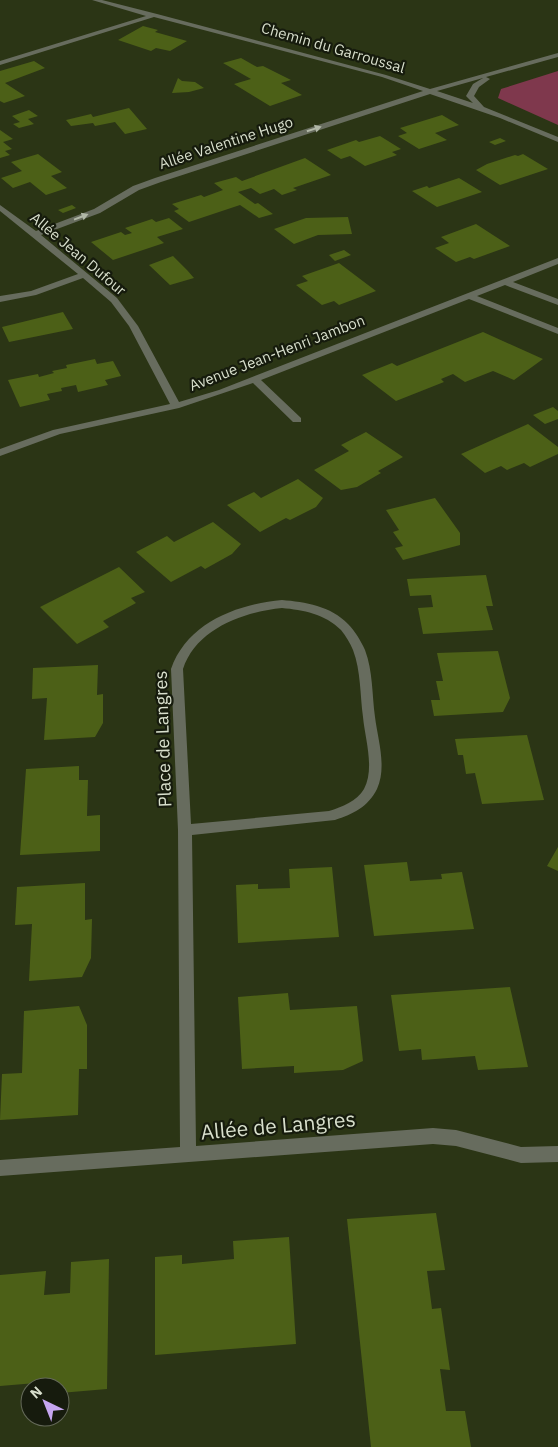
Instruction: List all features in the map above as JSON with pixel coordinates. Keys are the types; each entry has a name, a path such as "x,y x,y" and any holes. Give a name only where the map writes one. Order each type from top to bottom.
{"street":[{"name":"Chemin du Garroussal","path":"95,0 340,63 488,111 529,126 558,140"},
{"path":"0,63 155,15"},
{"path":"488,111 472,99 470,96 471,90 481,82 502,71 558,55"},
{"name":"Allée Valentine Hugo","path":"35,234 97,211 146,184 502,71"},
{"name":"Allée Jean Dufour","path":"0,207 106,292 132,326 176,406"},
{"name":"Avenue Jean-Henri Jambon","path":"0,452 57,432 176,406 255,379 558,261"},
{"path":"0,299 33,293 83,274"},
{"path":"505,282 558,302"},
{"path":"470,296 558,331"},
{"path":"255,379 267,393 297,420"},
{"name":"Place de Langres","path":"185,830 328,816 349,809 365,796 370,788 374,762 362,659 355,642 342,625 326,615 301,606 281,604 261,606 237,613 196,639 183,654 177,669 185,830 188,1155"},
{"name":"Allée de Langres","path":"0,1168 433,1136 456,1138 521,1155 558,1154"}],"shaded area":[{"path":"558,71 558,125 498,98 501,89"}],"building":[{"path":"143,26 158,30 155,32 187,41 170,51 156,48 151,51 118,40"},
{"path":"241,58 257,67 263,66 291,80 281,83 302,95 270,106 234,84 251,79 223,63"},
{"path":"34,61 45,68 5,83 25,96 4,103 0,101 0,71"},
{"path":"178,78 182,81 195,82 204,88 189,92 172,93"},
{"path":"129,108 147,129 125,134 115,122 95,126 93,123 71,126 66,120 91,114 93,117"},
{"path":"29,110 38,116 28,119 34,124 19,128 13,124 20,122 12,116"},
{"path":"442,115 459,125 435,133 447,140 419,149 398,136 407,133 400,128"},
{"path":"0,130 13,139 3,142 12,149 5,151 10,155 0,158"},
{"path":"380,136 401,149 392,152 397,155 365,166 350,156 341,159 327,150 356,140 359,142"},
{"path":"500,138 506,141 495,145 489,142"},
{"path":"38,154 62,172 51,176 67,188 46,195 30,182 13,188 1,178 22,171 11,162"},
{"path":"523,154 548,169 500,185 476,170 487,164"},
{"path":"305,158 331,175 293,188 297,190 282,195 274,189 260,194 251,188 238,192 273,214 259,218 240,205 189,222 174,211 179,209 172,204 201,195 204,197 223,190 214,183 236,177 242,181"},
{"path":"459,178 482,192 437,207 412,191 427,186 429,188"},
{"path":"72,205 76,208 63,213 58,210"},
{"path":"348,217 352,234 318,235 294,244 274,229 306,218"},
{"path":"169,218 183,229 157,237 164,243 113,260 91,242 121,232 125,235 132,233 125,228 152,219 156,222"},
{"path":"476,224 510,246 474,259 470,257 456,262 435,248 449,243 441,237"},
{"path":"344,250 351,255 335,261 329,255"},
{"path":"173,256 194,278 170,285 149,265"},
{"path":"339,263 376,291 339,305 334,301 322,305 296,285 308,281 302,276"},
{"path":"63,312 73,329 9,342 2,327"},
{"path":"483,332 543,359 514,380 493,371 465,382 453,374 441,379 444,382 396,401 362,375 392,363 397,366"},
{"path":"95,359 97,364 113,361 121,376 105,380 108,385 78,392 76,385 61,388 62,391 47,394 50,400 20,407 8,380 38,374 39,377 54,373 52,371 67,368 66,365"},
{"path":"553,407 558,411 558,419 545,424 533,415"},
{"path":"528,424 558,447 558,454 530,467 524,463 507,470 501,466 485,473 461,454"},
{"path":"366,432 403,457 378,471 381,473 357,487 341,490 314,470 349,451 341,445"},
{"path":"298,479 323,498 316,507 290,520 286,518 260,532 227,505 254,492 261,498"},
{"path":"435,498 460,533 460,545 403,560 395,548 403,546 393,532 399,530 386,510"},
{"path":"213,522 241,544 232,554 205,569 201,566 171,582 136,552 167,536 174,542"},
{"path":"119,567 145,592 131,598 136,603 103,621 109,627 77,644 40,607"},
{"path":"486,575 493,606 486,606 493,630 423,634 418,608 433,607 431,595 410,596 407,579"},
{"path":"498,651 510,698 503,712 434,716 431,700 440,700 436,681 443,681 437,653"},
{"path":"98,665 97,695 103,694 103,723 95,737 44,740 47,698 32,699 33,668"},
{"path":"527,735 544,800 482,804 475,773 466,774 463,755 458,755 455,739"},
{"path":"79,766 79,780 88,780 87,816 100,815 100,851 20,855 26,769"},
{"path":"558,847 558,871 547,866"},
{"path":"407,862 410,881 442,879 441,874 462,872 474,929 374,936 364,865"},
{"path":"332,867 339,937 238,943 236,885 258,884 258,889 290,888 289,869"},
{"path":"85,883 85,920 92,919 91,958 82,977 29,981 32,924 15,925 17,887"},
{"path":"510,987 528,1067 478,1070 475,1056 422,1060 421,1049 399,1051 391,995"},
{"path":"288,993 290,1010 357,1006 363,1061 343,1070 294,1073 294,1066 242,1069 238,997"},
{"path":"79,1006 87,1025 87,1069 79,1069 78,1115 0,1120 2,1074 22,1073 24,1011"},
{"path":"436,1213 445,1270 427,1271 432,1309 441,1308 450,1370 440,1369 446,1411 465,1411 471,1447 371,1447 347,1219"},
{"path":"289,1237 296,1344 155,1355 155,1257 182,1255 182,1264 234,1259 233,1241"},
{"path":"109,1259 107,1389 70,1392 70,1377 20,1377 20,1384 0,1386 0,1275 46,1271 44,1295 70,1293 71,1262"}]}
